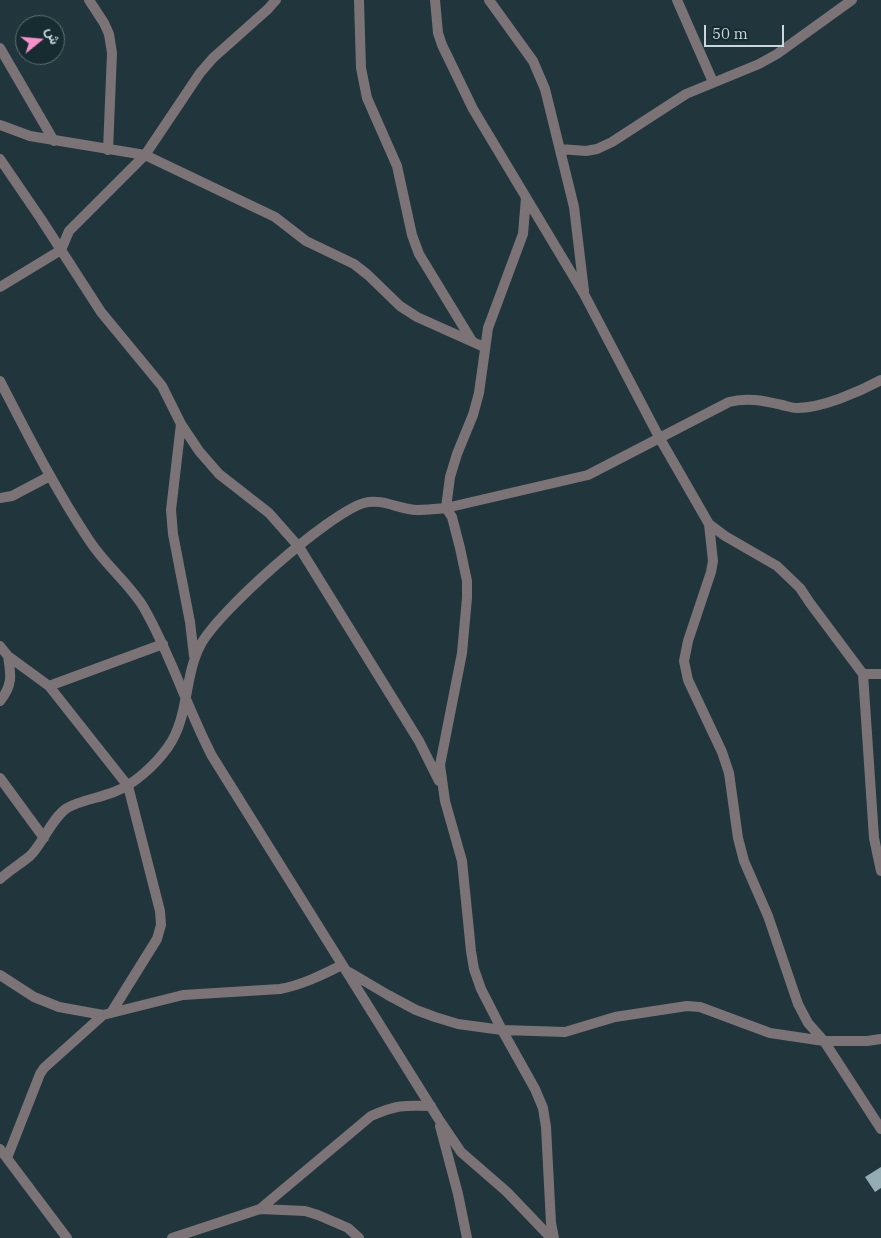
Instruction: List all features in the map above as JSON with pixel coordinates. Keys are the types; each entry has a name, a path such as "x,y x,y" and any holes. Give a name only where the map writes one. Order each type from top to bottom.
{"street":[{"path":"89,0 109,34 112,53 108,150"},
{"path":"0,287 61,250 69,231 145,155 200,73 213,58 276,0"},
{"path":"359,0 361,68 367,98 397,166 418,254 472,342"},
{"path":"435,0 438,33 442,45 474,109 584,294 659,437 709,524 725,536 777,566 800,588 863,674 874,838 881,871"},
{"path":"489,0 533,61 545,88 574,207 584,294"},
{"path":"677,0 713,82"},
{"path":"560,149 586,151 597,149 612,142 672,101 778,54 852,0"},
{"path":"0,48 54,141"},
{"path":"0,125 30,136 54,141 145,155 275,217 306,241 354,264 400,306 417,318 484,347"},
{"path":"0,159 101,312 162,386 181,424 199,451 219,474 269,513 298,547 419,741 443,788"},
{"path":"526,198 521,241 494,308 484,347 477,400 450,477 446,508 452,517 460,548 467,581 467,598 462,653 440,765 443,788 462,861 474,969 481,989 535,1089 543,1108 553,1238"},
{"path":"0,879 30,856 66,809 128,786 168,747 178,730 199,646 223,616 258,581 332,520 352,508 366,502 384,502 416,510 446,508 588,475 729,402 749,399 797,408 830,402 862,390 881,380"},
{"path":"0,381 50,476 89,541 143,606 163,644 212,756 438,1118 461,1152 508,1192 553,1238"},
{"path":"181,424 171,510 173,534 190,622 194,662"},
{"path":"0,498 12,496 50,476"},
{"path":"709,524 713,561 688,641 684,661 688,680 722,752 729,773 738,838 744,861 768,916 798,1004 808,1023 824,1041 881,1128"},
{"path":"49,686 163,644"},
{"path":"0,646 8,656 49,686 128,786 160,911 161,925 157,939 107,1014 44,1068 40,1074 7,1158"},
{"path":"0,701 8,689 11,678 8,656"},
{"path":"863,674 881,674"},
{"path":"0,778 44,838"},
{"path":"344,968 395,999 435,1017 458,1024 502,1030 565,1032 615,1016 688,1006 700,1007 770,1032 824,1041 867,1041 881,1039"},
{"path":"0,975 34,997 59,1007 107,1014 183,995 280,990 344,968"},
{"path":"260,1209 371,1116 403,1105 431,1106"},
{"path":"438,1118 458,1194 467,1238"},
{"path":"0,1149 67,1238"},
{"path":"172,1238 260,1209 305,1211 348,1228 356,1237"}],"building":[{"path":"881,1167 881,1188 875,1192 865,1177"}]}
